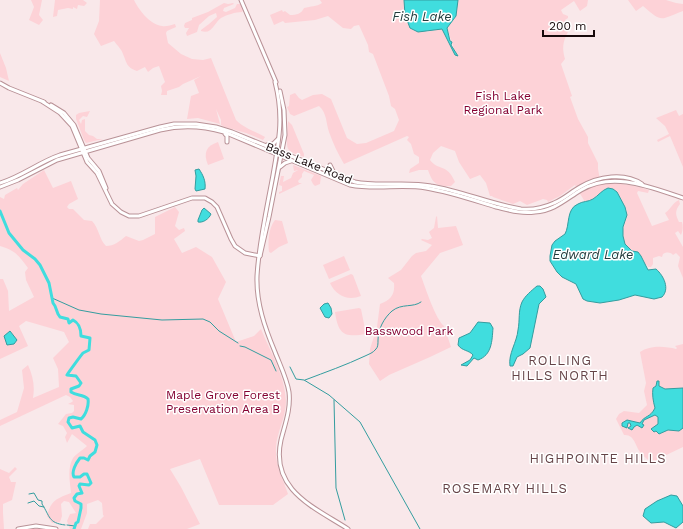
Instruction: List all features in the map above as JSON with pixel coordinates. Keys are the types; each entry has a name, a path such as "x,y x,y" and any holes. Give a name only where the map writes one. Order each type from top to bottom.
{"main road":[{"path":"241,0 281,95 284,110 284,143 260,256 258,276 260,306 265,328 287,383 289,395 288,413 280,448 282,471 288,483 299,498 348,529"},
{"path":"260,256 259,254 278,150 280,131 280,105 275,82"},
{"path":"0,83 56,107 69,117 76,128 88,162 98,175 115,207 121,212 135,217 142,216 192,198 201,197 208,199 217,207 235,246 245,253 260,256"},
{"name":"Bass Lake Road","path":"0,187 18,180 50,163 84,150 157,127 185,124 216,127 232,132 349,180 363,183 431,186 514,208 528,209 551,205 584,184 600,179 614,177 626,178 638,180 644,185"},
{"name":"Bass Lake Road","path":"0,183 10,180 53,158 172,128 196,127 224,132 350,185 361,187 412,187 432,189 524,213 551,209 563,203 585,188 599,183 618,181 644,185 683,198"},
{"path":"263,144 269,146 275,143 278,140 280,131"},
{"path":"224,132 227,136 227,142 230,137 234,136"},
{"path":"284,143 285,149 289,153 315,166"},
{"path":"268,151 273,157 275,163"},
{"path":"279,168 285,163 292,161"},
{"path":"330,165 332,170 337,175"},
{"path":"325,175 337,175"},
{"path":"18,529 36,526 56,529"}],"green space":[{"path":"31,0 42,0 39,15 43,20 39,25 29,20 34,7"},
{"path":"55,0 83,0 87,3 84,6 78,5 77,9 73,7 73,9 68,8 58,10 57,16 53,17"},
{"path":"100,0 134,0 149,20 157,25 168,26 175,24 176,27 167,31 166,33 168,43 181,54 192,59 203,60 211,58 236,120 246,128 265,137 263,140 221,125 221,120 216,109 220,124 198,118 187,119 191,96 199,93 194,80 201,76 167,91 167,95 161,95 161,86 165,82 159,66 148,72 145,67 137,71 129,66 122,51 114,41 101,46 94,34 99,21"},
{"name":"Fish Lake Regional Park","path":"320,0 404,0 405,9 427,32 442,29 454,49 447,28 456,16 458,0 588,0 587,6 580,11 574,1 561,10 563,14 568,16 565,20 568,27 571,27 564,42 563,50 565,59 561,64 572,96 570,97 578,119 588,137 588,143 598,163 601,185 625,184 649,190 648,193 638,191 637,193 652,226 669,220 665,213 679,200 680,204 676,211 676,215 679,222 682,222 683,227 681,235 678,231 675,233 683,247 683,278 678,266 680,257 676,253 673,255 666,253 663,254 662,257 659,256 653,258 653,264 651,267 648,267 641,256 627,246 622,235 627,212 617,192 605,189 592,200 585,202 575,185 560,196 548,202 547,200 543,199 527,205 520,201 513,204 490,196 486,183 480,175 470,179 459,162 455,151 441,146 433,153 430,160 449,172 455,182 451,186 438,185 428,170 419,170 409,173 410,169 419,163 419,157 414,154 411,144 407,140 409,137 407,136 344,164 332,140 322,109 319,106 294,116 290,114 287,107 289,106 290,95 295,93 302,100 313,95 322,94 331,99 347,138 357,144 366,143 394,131 399,120 395,109 391,106 389,96 373,54 369,52 368,45 359,25 354,26 351,29 343,28 328,16 315,20 285,23 283,21 274,25 270,15 282,10 290,15 297,14 302,12 304,8 316,6 322,3"},
{"path":"628,0 666,0 683,4 683,11 662,18 654,15 643,6 636,11"},
{"path":"224,3 234,4 224,8 223,11 226,12 235,8 237,4 241,4 243,10 242,12 221,18 208,31 201,31 217,17 216,13 209,16 199,25 197,32 187,36 186,33 189,28 185,28 185,23 192,20 192,18 208,12"},
{"path":"0,53 6,68 9,81 0,77"},
{"path":"676,110 679,116 683,114 683,167 670,136 658,142 657,140 669,134 665,126 656,118"},
{"path":"90,111 87,117 83,116 79,120 81,124 82,120 85,119 85,131 89,135 97,139 103,139 86,143 76,119 76,115"},
{"path":"288,121 292,125 304,157 292,152 288,148"},
{"path":"218,142 224,159 208,165 206,157 207,150"},
{"path":"293,165 321,176 320,184 315,186 311,180 314,175 304,171 302,177 298,181 299,183 302,183 279,194 279,192 282,191 282,186 279,185 281,176 284,176 283,182 291,178 293,173 298,170 294,171"},
{"name":"Maple Grove Forest Preservation Area B","path":"44,170 53,188 71,181 78,199 69,204 67,207 69,209 73,209 84,220 92,221 106,246 114,244 126,236 139,241 155,234 155,217 175,207 179,212 175,226 179,230 184,228 185,231 174,239 182,253 196,247 212,257 226,282 218,299 236,342 254,336 261,329 283,382 286,407 278,436 276,454 279,471 288,494 273,505 219,505 200,459 170,469 200,524 187,529 88,529 90,524 96,524 104,516 102,503 98,500 87,504 87,513 81,529 70,529 67,521 70,514 76,513 69,502 64,501 61,504 62,516 60,522 52,523 47,516 52,503 71,493 69,475 71,462 74,456 87,446 72,434 67,443 65,437 67,433 63,426 58,424 66,414 74,411 74,405 68,404 73,401 66,395 0,426 0,420 17,412 24,388 22,370 28,365 33,381 33,398 59,387 58,369 53,358 69,342 64,332 26,321 19,326 28,346 0,359 0,279 3,279 8,291 9,311 34,297 26,280 25,272 28,268 16,254 9,249 0,246 0,197 4,199 5,195 17,188 18,190 23,184"},
{"name":"Basswood Park","path":"437,216 438,228 456,226 463,245 440,253 421,276 434,310 444,326 451,347 389,375 380,381 369,364 370,349 377,327 380,304 390,299 394,291 394,283 388,278 401,270 416,253 426,251 432,245 421,240 428,240 432,238 429,232 434,228"},
{"path":"275,220 282,221 288,243 271,253 269,252 269,236 271,227"},
{"path":"344,256 350,270 329,279 323,265"},
{"path":"351,274 353,275 361,296 347,298 339,294 330,283"},
{"path":"359,308 361,309 366,334 347,335 343,333 338,325 335,312"},
{"path":"683,344 683,447 660,458 653,464 641,453 633,439 628,435 624,435 616,419 619,414 624,411 639,413 647,405 644,391 646,383 640,352 648,348 658,347 676,349 677,348 675,346"},
{"path":"15,467 17,469 9,477 11,482 16,482 12,500 3,504 4,529 0,529 0,469 9,473"}],"water":[{"name":"Fish Lake","path":"404,0 458,0 456,16 447,28 450,41 452,42 451,45 458,56 455,55 442,29 418,32 410,28 405,15"},
{"path":"199,169 204,178 205,189 196,191 195,170"},
{"name":"Edward Lake","path":"608,188 617,192 625,207 627,215 623,227 623,236 625,244 632,251 638,252 648,270 656,269 664,279 666,290 662,297 654,299 635,295 619,300 600,303 587,301 583,299 576,284 562,277 550,261 552,245 565,234 570,213 574,206 593,199"},
{"path":"204,208 211,214 206,220 198,222 202,210"},
{"path":"537,286 540,286 543,289 546,297 539,304 530,348 517,357 513,366 510,366 510,357 519,326 521,305 526,296"},
{"path":"328,303 332,314 329,318 325,317 320,308 324,304"},
{"path":"478,322 490,323 493,328 489,351 483,358 478,360 474,358 467,366 461,365 470,360 473,355 458,345 459,338 470,333"},
{"path":"10,331 17,340 14,344 7,345 4,336"},
{"path":"657,381 659,381 659,386 665,389 683,388 683,428 679,431 668,430 659,434 656,431 654,432 651,429 658,424 658,417 655,415 644,420 642,424 644,425 642,428 637,425 632,430 628,428 631,426 630,423 628,423 627,428 622,426 622,423 627,420 640,423 653,411 655,408 653,388 656,386"},
{"path":"671,495 677,496 683,506 683,522 676,528 664,522 651,523 643,516 645,509 657,501"}],"waterway":[{"path":"0,211 9,233 23,250 40,265 49,283 53,303 60,317 68,319 69,323 73,320 75,321 81,331 81,336 90,338 89,350 83,353 67,375 76,376 81,383 79,386 71,389 71,392 88,399 87,410 83,417 81,419 73,417 69,418 68,422 72,428 80,426 83,432 95,440 97,445 95,452 88,460 80,458 74,470 74,477 80,477 87,474 91,483 89,485 80,484 79,486 82,493 77,494 74,498 75,501 81,504 78,522 76,523 74,529"},
{"path":"52,298 79,310 101,314 162,320 203,319 210,322 219,331 238,343"},
{"path":"305,380 358,359 375,350 378,346 380,328 389,314 400,307 414,305 421,302"},
{"path":"240,346 271,360 276,371"},
{"path":"290,367 296,379 304,380 329,395 360,422 420,529"},
{"path":"334,400 336,488 345,520"},
{"path":"29,494 34,493 38,500 42,501 42,504 52,521 65,525"},
{"path":"28,503 34,501 39,506 44,507"},
{"path":"67,525 75,526"}],"district":[{"name":"ROLLING HILLS NORTH","path":"560,368"},
{"name":"HIGHPOINTE HILLS","path":"598,458"},
{"name":"ROSEMARY HILLS","path":"505,488"}]}
